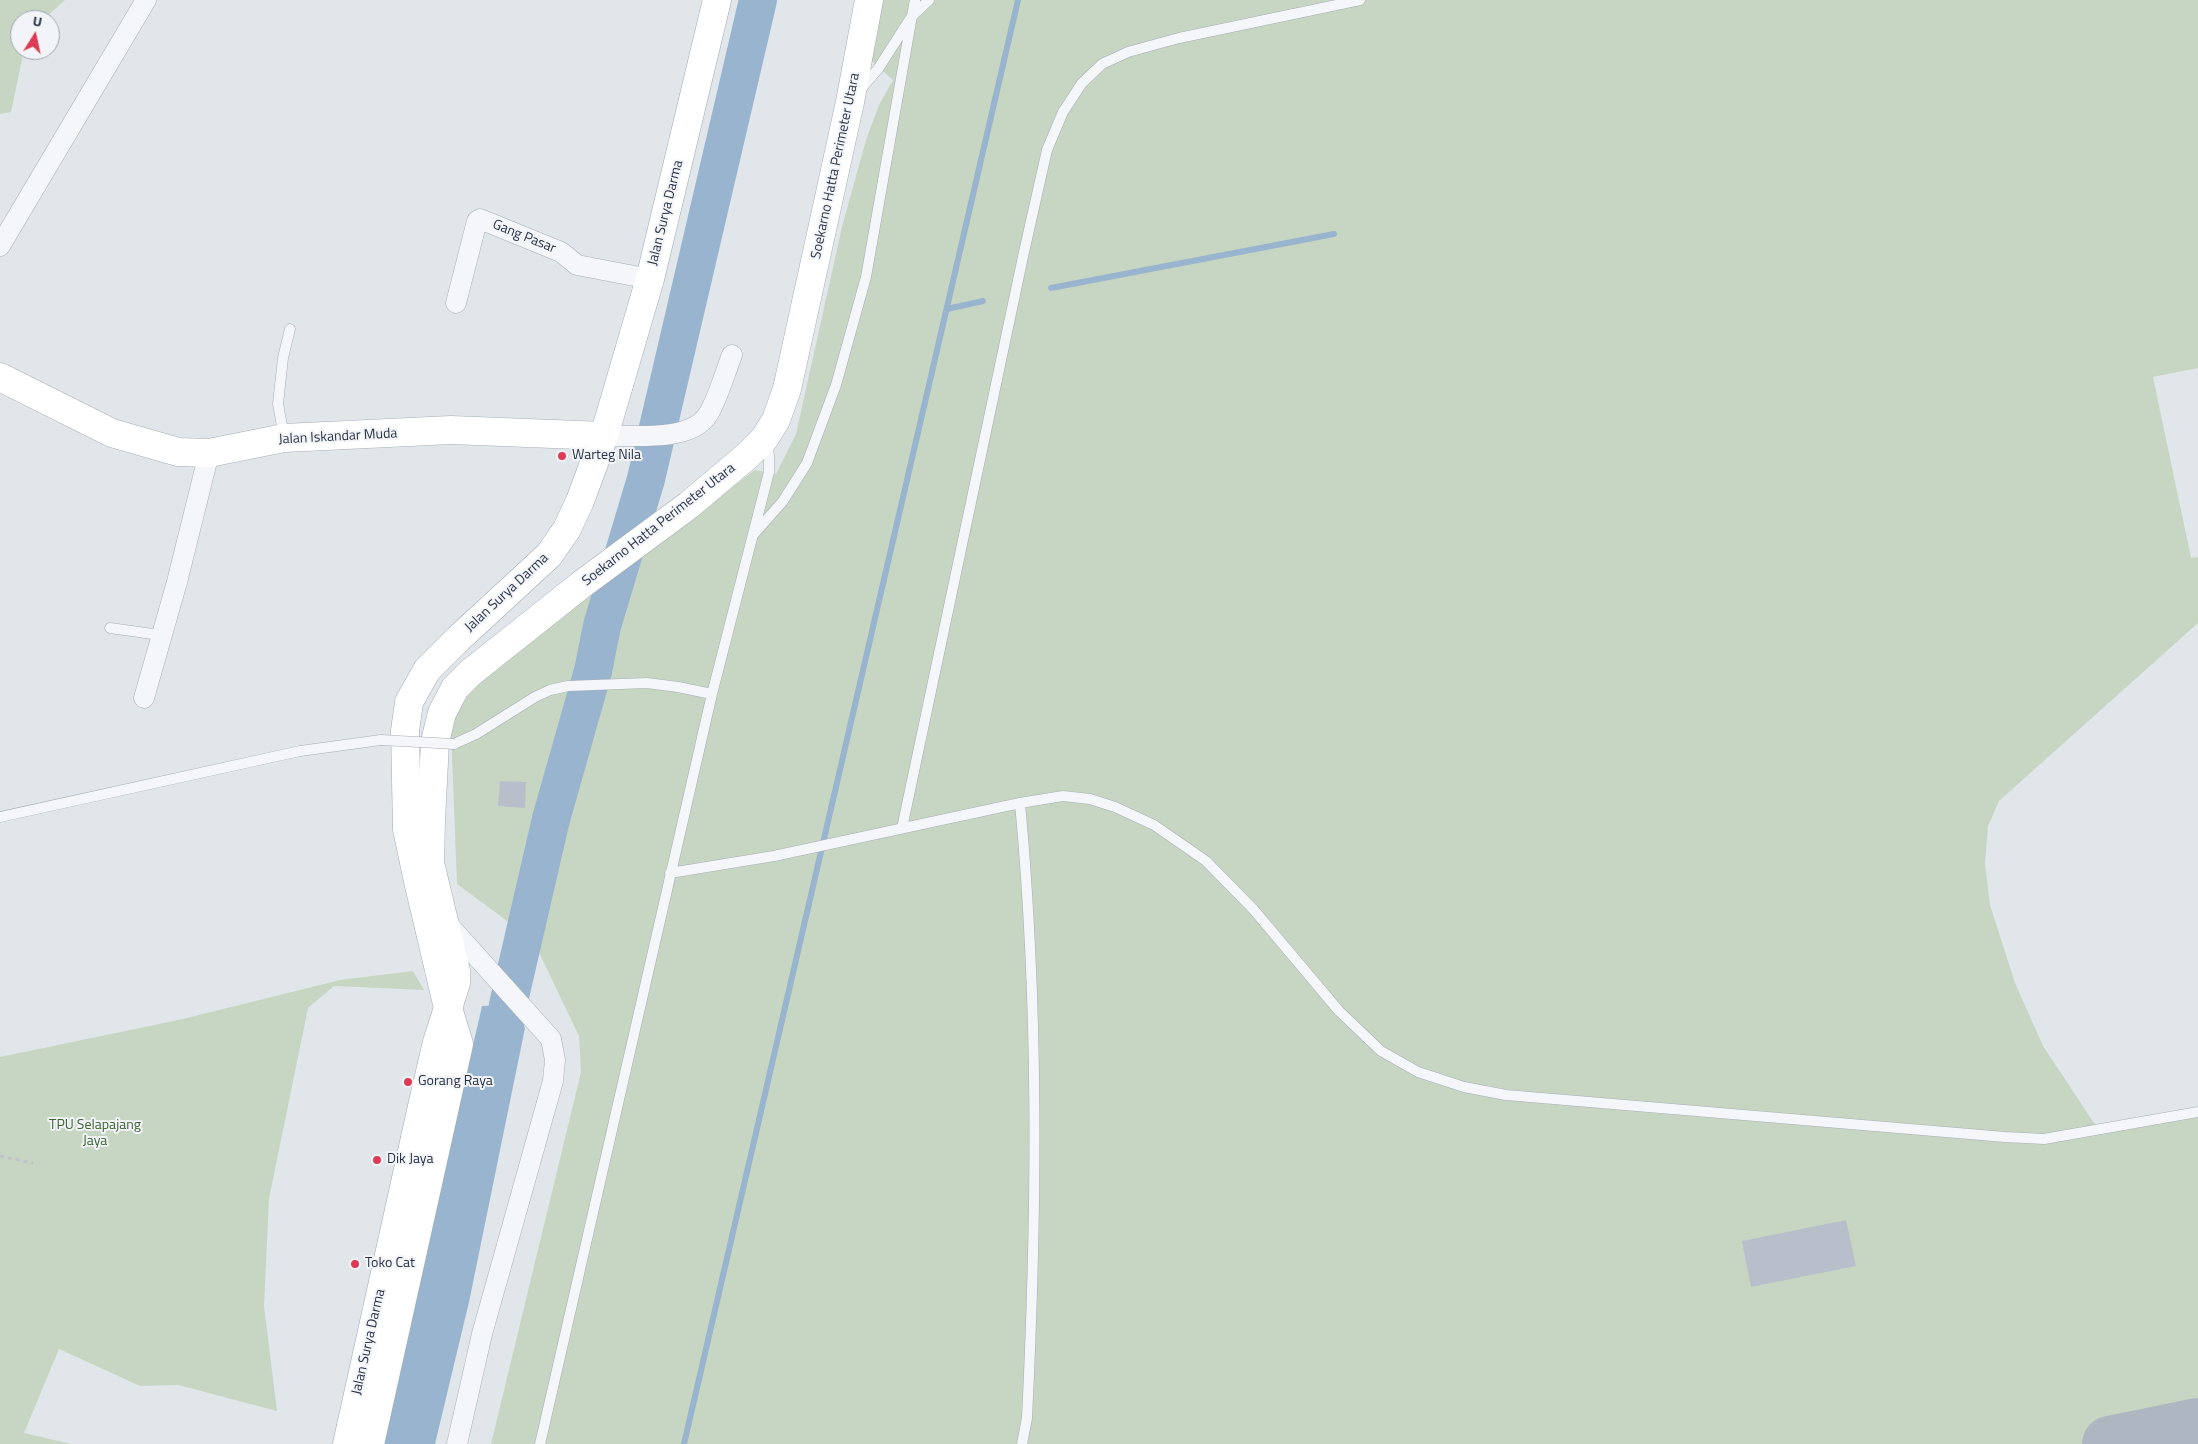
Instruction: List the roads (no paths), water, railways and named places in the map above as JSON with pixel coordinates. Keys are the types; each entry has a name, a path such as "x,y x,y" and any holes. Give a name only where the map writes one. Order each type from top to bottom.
{"main road":[{"name":"Jalan Surya Darma","path":"370,1444 459,1044 448,1008 407,829 405,731 409,702 427,670 554,548 568,529 604,436 650,279 717,0"},
{"name":"Soekarno Hatta Perimeter Utara","path":"448,1008 456,983 456,971 430,862 435,742 442,713 455,688 470,672 582,584 689,505 748,456 764,439 776,420 787,389 850,102 869,0"},
{"name":"Jalan Iskandar Muda","path":"0,377 112,433 178,452 208,453 284,438 451,430 604,436"},
{"name":"Jalan Surya Darma","path":"346,1444 425,1093 448,1008"}],"street":[{"path":"0,246 146,0"},
{"name":"Gang Pasar","path":"456,303 477,221 480,219 561,252 576,265 650,279"},
{"path":"604,436 670,435 696,428 708,416 732,355"},
{"path":"144,698 160,635 177,582 208,453"},
{"path":"442,918 551,1039 555,1060 553,1081 482,1334 458,1444"}],"lane":[{"path":"752,536 783,502 807,463 836,385 866,277 914,0"},
{"path":"850,102 878,69 912,16 929,0"},
{"path":"902,828 1024,252 1047,150 1063,112 1082,83 1102,64 1128,52 1179,38 1360,0"},
{"path":"284,438 278,404 283,358 290,329"},
{"path":"540,1444 712,694 769,472 769,455 764,439"},
{"path":"110,628 160,635"},
{"path":"0,818 300,752 381,740 454,744 476,734 535,697 550,690 568,686 647,683 712,694"},
{"path":"670,873 813,848 1020,803 1063,796 1090,799 1115,807 1154,825 1206,861 1254,910 1339,1011 1381,1051 1418,1072 1464,1087 1506,1096 2005,1138 2044,1139 2198,1112"},
{"path":"1020,803 1027,879 1033,1012 1035,1130 1032,1304 1027,1418 1022,1444"}],"water":[{"path":"508,1005 525,1028 469,1302 435,1444 382,1444 482,1006"}],"waterway":[{"path":"504,1032 508,1005 551,819 593,671 602,626 646,479 758,0"},
{"path":"684,1444 1018,0"},
{"path":"1051,288 1334,234"},
{"path":"947,309 983,301"}],"place":[{"name":"Warteg Nila","path":"562,456"},
{"name":"Gorang Raya","path":"408,1082"},
{"name":"Dik Jaya","path":"377,1160"},
{"name":"Toko Cat","path":"355,1264"}],"park label":[{"name":"TPU Selapajang Jaya","path":"95,1134"}]}
